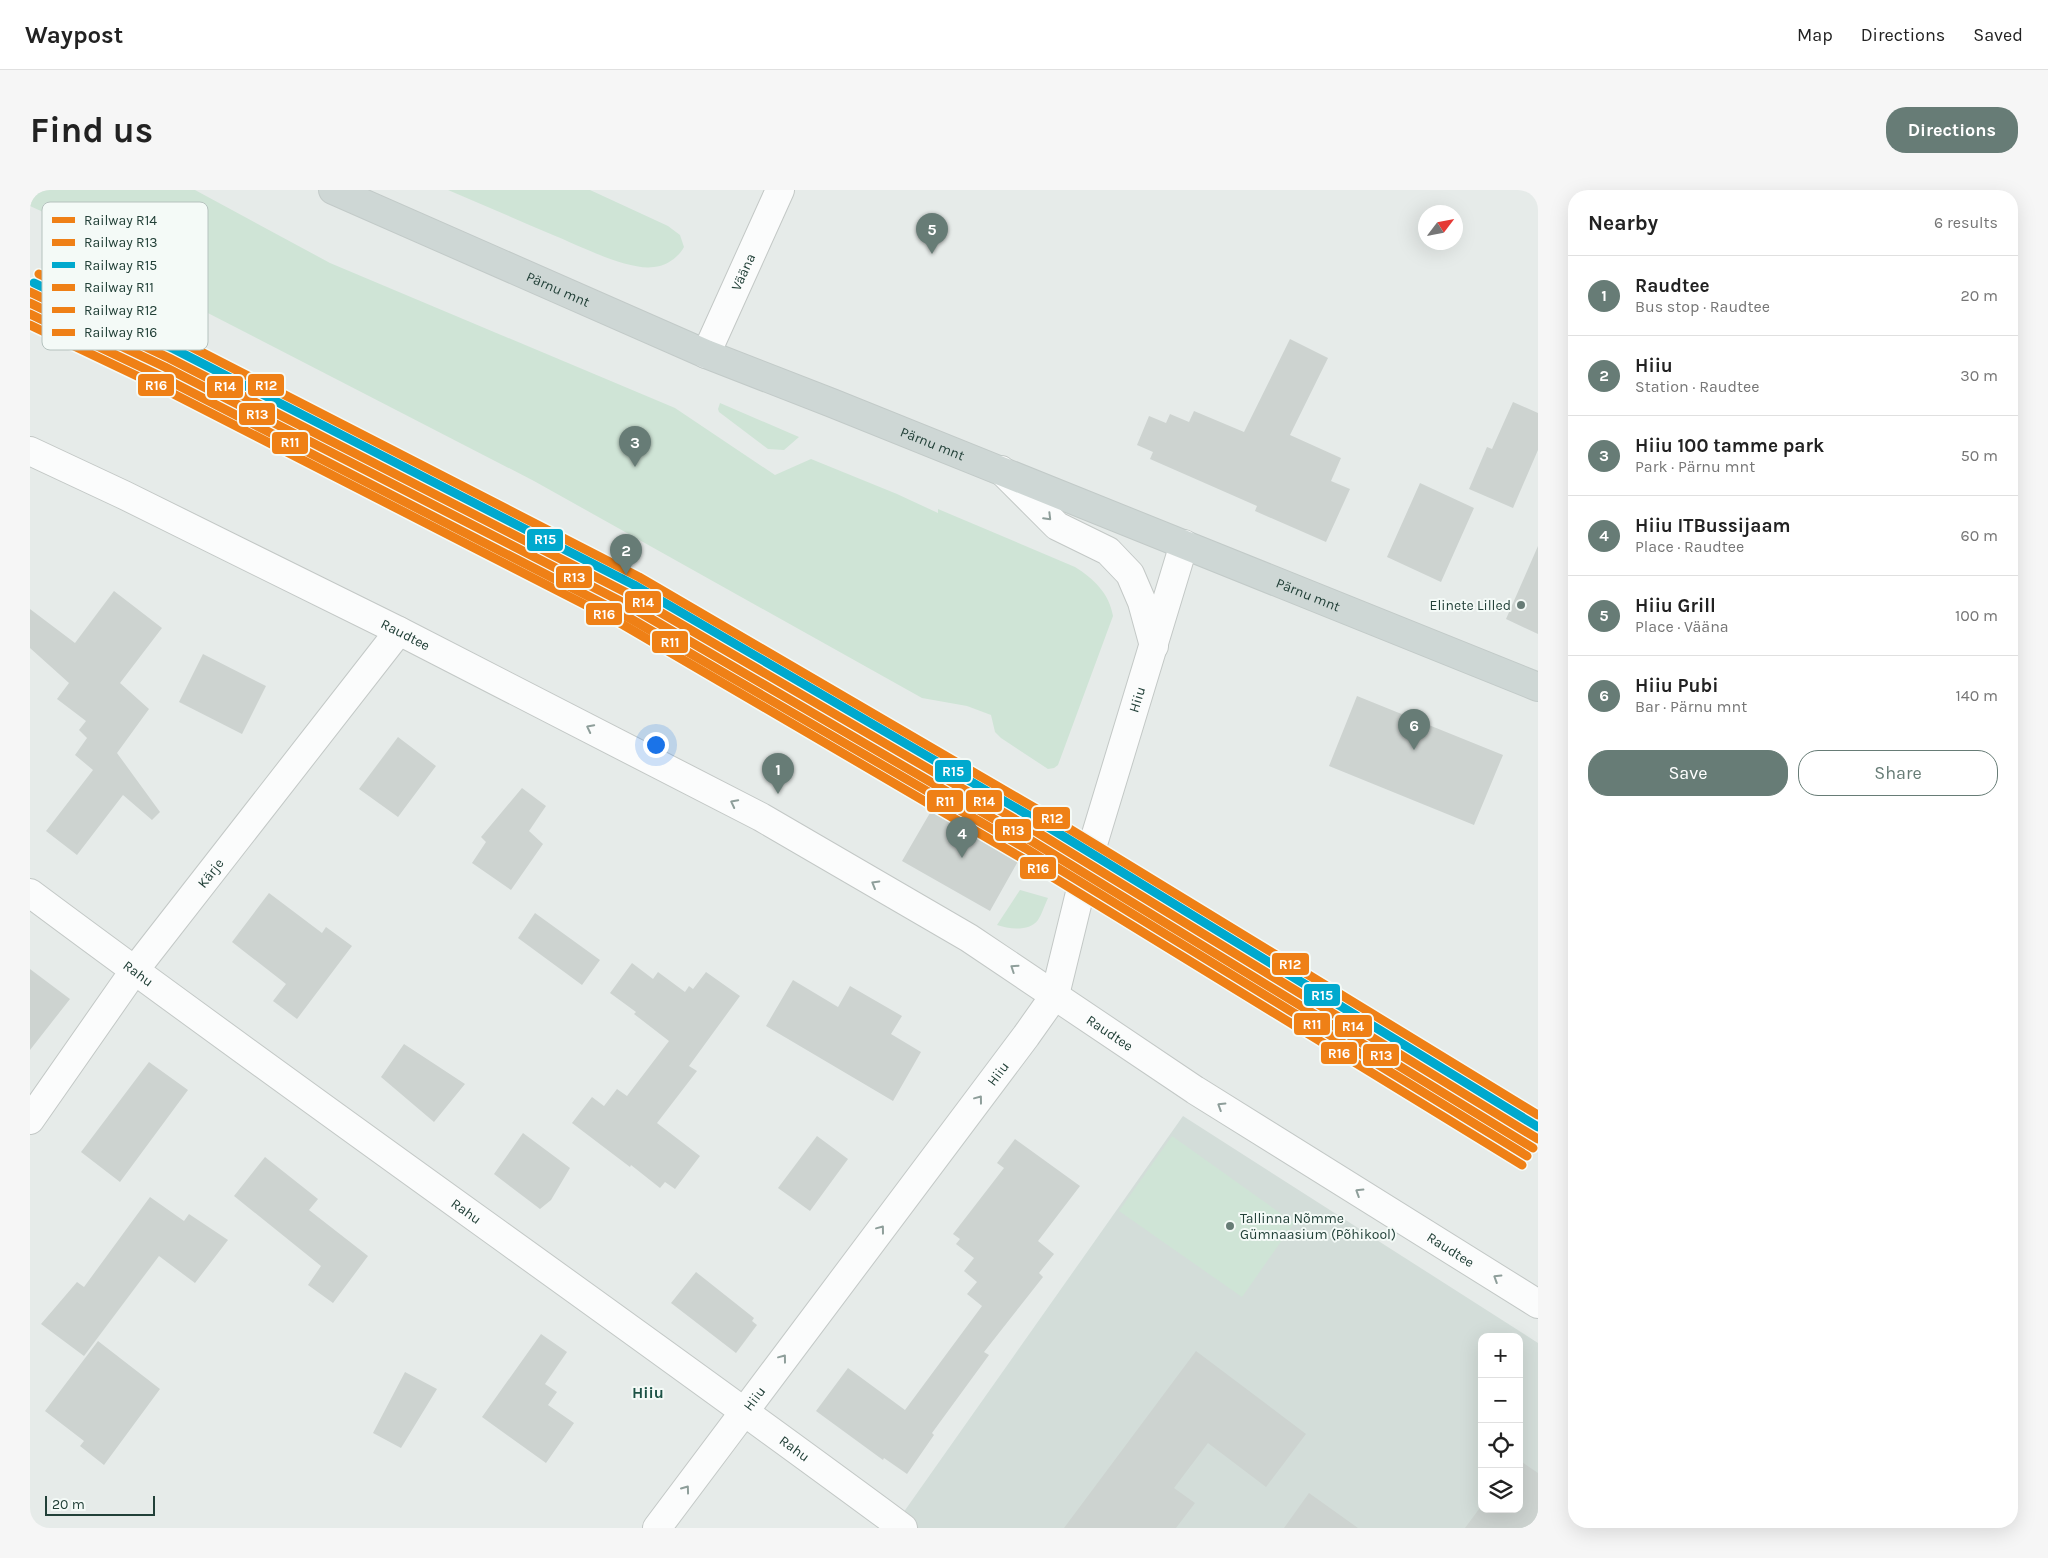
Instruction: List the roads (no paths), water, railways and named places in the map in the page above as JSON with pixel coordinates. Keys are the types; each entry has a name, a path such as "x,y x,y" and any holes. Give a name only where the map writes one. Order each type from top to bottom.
{"main road":[{"name":"Pärnu mnt","path":"333,190 706,354 1001,470 1538,686"}],"street":[{"name":"Vääna","path":"706,354 780,190"},
{"name":"Raudtee","path":"30,451 124,495 399,632 761,817 969,938 1195,1090 1538,1304"},
{"path":"1001,470 1057,526 1108,551 1130,574 1142,602 1154,646"},
{"name":"Hiiu","path":"657,1528 1055,995 1087,864 1184,544"},
{"name":"Kärje","path":"30,1120 134,971 399,632"},
{"name":"Rahu","path":"30,893 134,971 902,1528"}],"rail line":[{"name":"R15","path":"34,283 42,287"},
{"name":"R14","path":"30,292 42,298"},
{"name":"R13","path":"30,303 42,309"},
{"name":"R11","path":"30,314 42,320"},
{"name":"R16","path":"30,325 42,331"},
{"name":"R16","path":"82,350 156,385 615,620 1020,857 1522,1165"},
{"name":"R11","path":"105,350 160,376 619,612 1025,848 1527,1156"},
{"name":"R13","path":"129,350 624,603 1030,840 1533,1148"},
{"name":"R14","path":"152,350 629,594 1035,831 1538,1139"},
{"name":"R15","path":"176,350 634,585 1040,822 1538,1127"},
{"name":"R12","path":"197,350 639,577 1045,814 1538,1115"}],"place":[{"name":"Hiiu Grill","path":"932,254"},
{"name":"Hiiu 100 tamme park","path":"635,467"},
{"name":"Hiiu","path":"626,575"},
{"name":"Elinete Lilled","path":"1521,605"},
{"name":"Hiiu Pubi","path":"1414,750"},
{"name":"Raudtee","path":"778,794"},
{"name":"Hiiu ITBussijaam","path":"962,858"},
{"name":"Tallinna Nõmme Gümnaasium (Põhikool)","path":"1230,1226"}],"district":[{"name":"Hiiu","path":"648,1392"}]}
